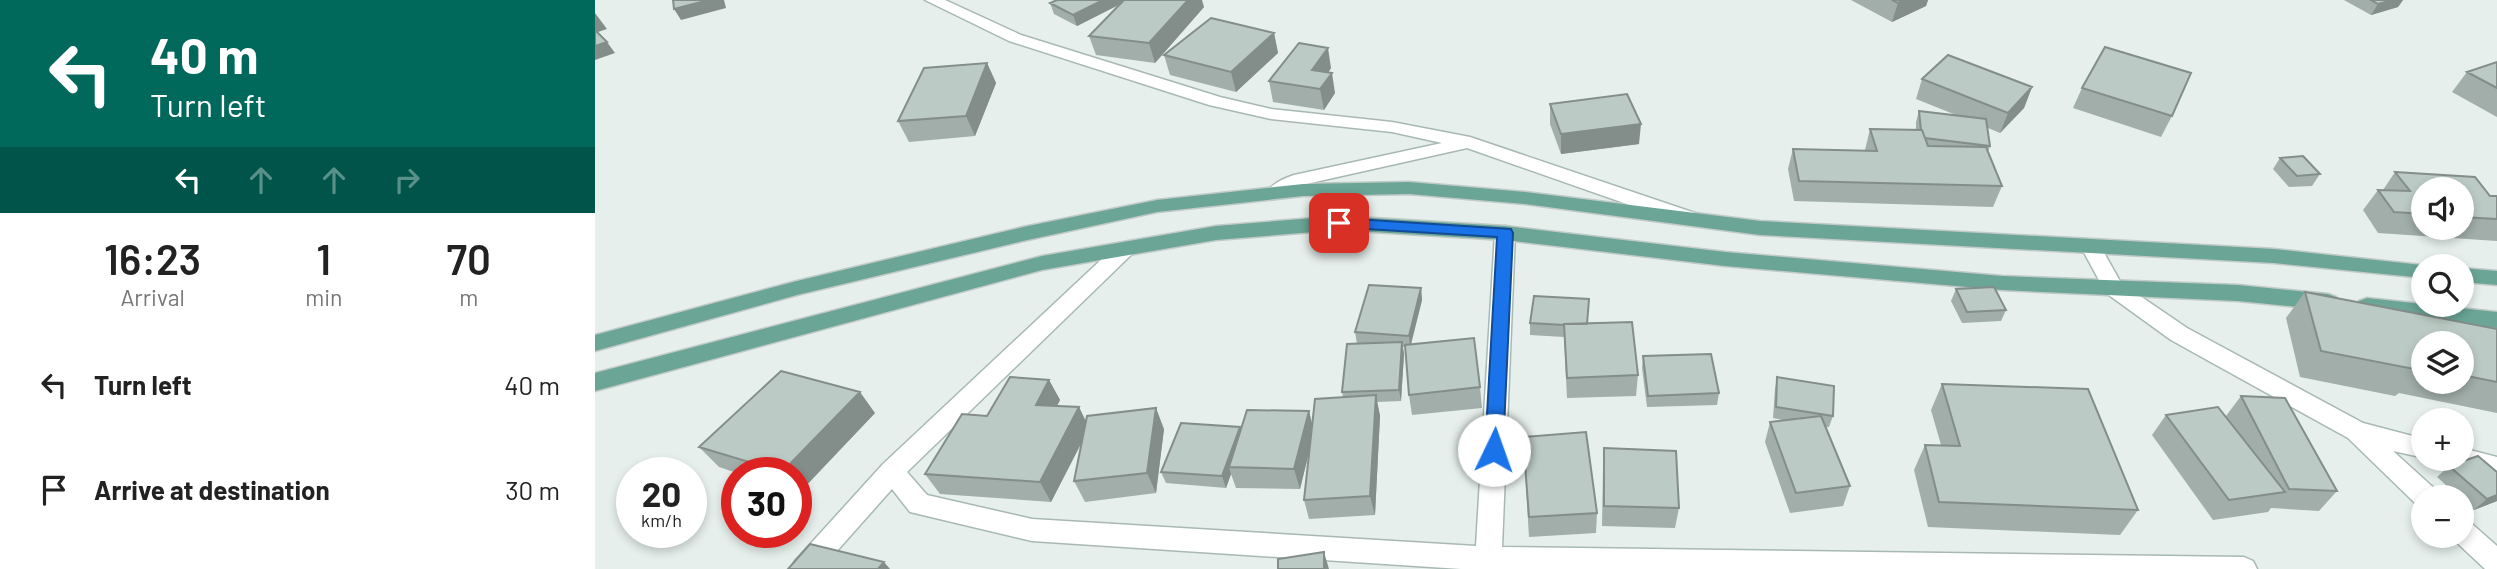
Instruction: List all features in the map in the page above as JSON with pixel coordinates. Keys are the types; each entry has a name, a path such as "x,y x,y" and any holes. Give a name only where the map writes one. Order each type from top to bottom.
{"main road":[{"path":"595,343 797,288 1023,234 1157,206 1276,193 1409,188 1524,198 1760,228 2274,256 2411,270"},
{"path":"595,382 1042,263 1216,233 1339,223 1505,233 1725,258 2002,284 2238,293 2497,320"},
{"path":"1878,236 1878,272"},
{"path":"2474,276 2497,278"}],"street":[{"path":"933,0 1015,38 1215,101 1271,114 1392,127 1470,143 1688,218"},
{"path":"1276,193 1287,184 1301,179 1470,143"},
{"path":"1488,564 1505,233"},
{"path":"2091,247 2113,288 2179,334 2357,431 2411,446"},
{"path":"804,569 892,471 1126,248"},
{"path":"2357,431 2413,485"},
{"path":"2474,461 2497,467"},
{"path":"892,471 919,504 1032,530 1488,564 2244,569"},
{"path":"2474,542 2497,563"}],"building":[{"path":"673,0 709,0 674,9"},
{"path":"1057,0 1103,0 1073,15 1050,3"},
{"path":"1124,0 1188,0 1149,43 1089,36"},
{"path":"2371,0 2393,0 2378,4"},
{"path":"1211,18 1274,33 1231,72 1164,55"},
{"path":"595,30 607,42 595,46"},
{"path":"1299,43 1328,48 1312,70 1332,73 1320,89 1269,81"},
{"path":"2105,47 2191,73 2172,116 2082,88"},
{"path":"1948,55 2032,87 2008,113 1922,79"},
{"path":"2497,62 2497,88 2467,72"},
{"path":"987,63 966,116 898,121 924,68"},
{"path":"1627,94 1641,124 1561,134 1550,104"},
{"path":"1919,111 1986,119 1990,146 1925,138 1921,130"},
{"path":"1870,129 1922,130 1928,146 1986,147 2002,186 1799,181 1793,149 1877,151"},
{"path":"2303,156 2320,174 2297,176 2280,158"},
{"path":"2395,172 2475,177 2490,196 2497,196 2497,219 2474,218 2474,177 2411,177 2411,213 2394,212 2378,190 2410,191"},
{"path":"1369,285 1421,288 1409,336 1355,332"},
{"path":"1994,287 2006,310 1967,312 1956,289"},
{"path":"2305,292 2411,312 2411,317 2435,317 2497,329 2497,382 2474,377 2474,331 2411,331 2411,368 2321,351"},
{"path":"1534,296 1589,299 1587,324 1530,323"},
{"path":"1632,322 1638,375 1567,378 1564,324"},
{"path":"1474,338 1480,387 1409,395 1405,345"},
{"path":"1402,342 1399,390 1342,392 1347,344"},
{"path":"1711,354 1719,393 1648,396 1643,356"},
{"path":"781,371 860,392 797,457 732,457 699,447"},
{"path":"1010,377 1049,380 1036,405 1079,407 1040,482 925,474 962,414 987,416"},
{"path":"1777,377 1834,386 1833,416 1776,407"},
{"path":"1942,384 2088,389 2138,510 1939,502 1925,445 1960,446"},
{"path":"1376,395 1370,496 1304,500 1315,399"},
{"path":"2241,396 2285,398 2337,491 2289,489"},
{"path":"2218,407 2285,492 2229,500 2166,415"},
{"path":"1156,408 1147,473 1074,481 1087,416"},
{"path":"1247,410 1309,411 1294,469 1229,467"},
{"path":"1821,416 1850,486 1796,493 1770,422"},
{"path":"1181,423 1240,427 1222,476 1161,472"},
{"path":"1586,432 1597,513 1529,517 1523,437"},
{"path":"1604,448 1676,451 1679,508 1604,506"},
{"path":"2478,456 2497,472 2497,495 2487,499 2455,471 2474,471 2474,457"},
{"path":"812,544 884,562 878,569 788,569 806,548 812,548"},
{"path":"1324,552 1324,569 1278,569 1278,559"}],"route":[{"path":"1339,223 1505,233 1494,450"}]}
